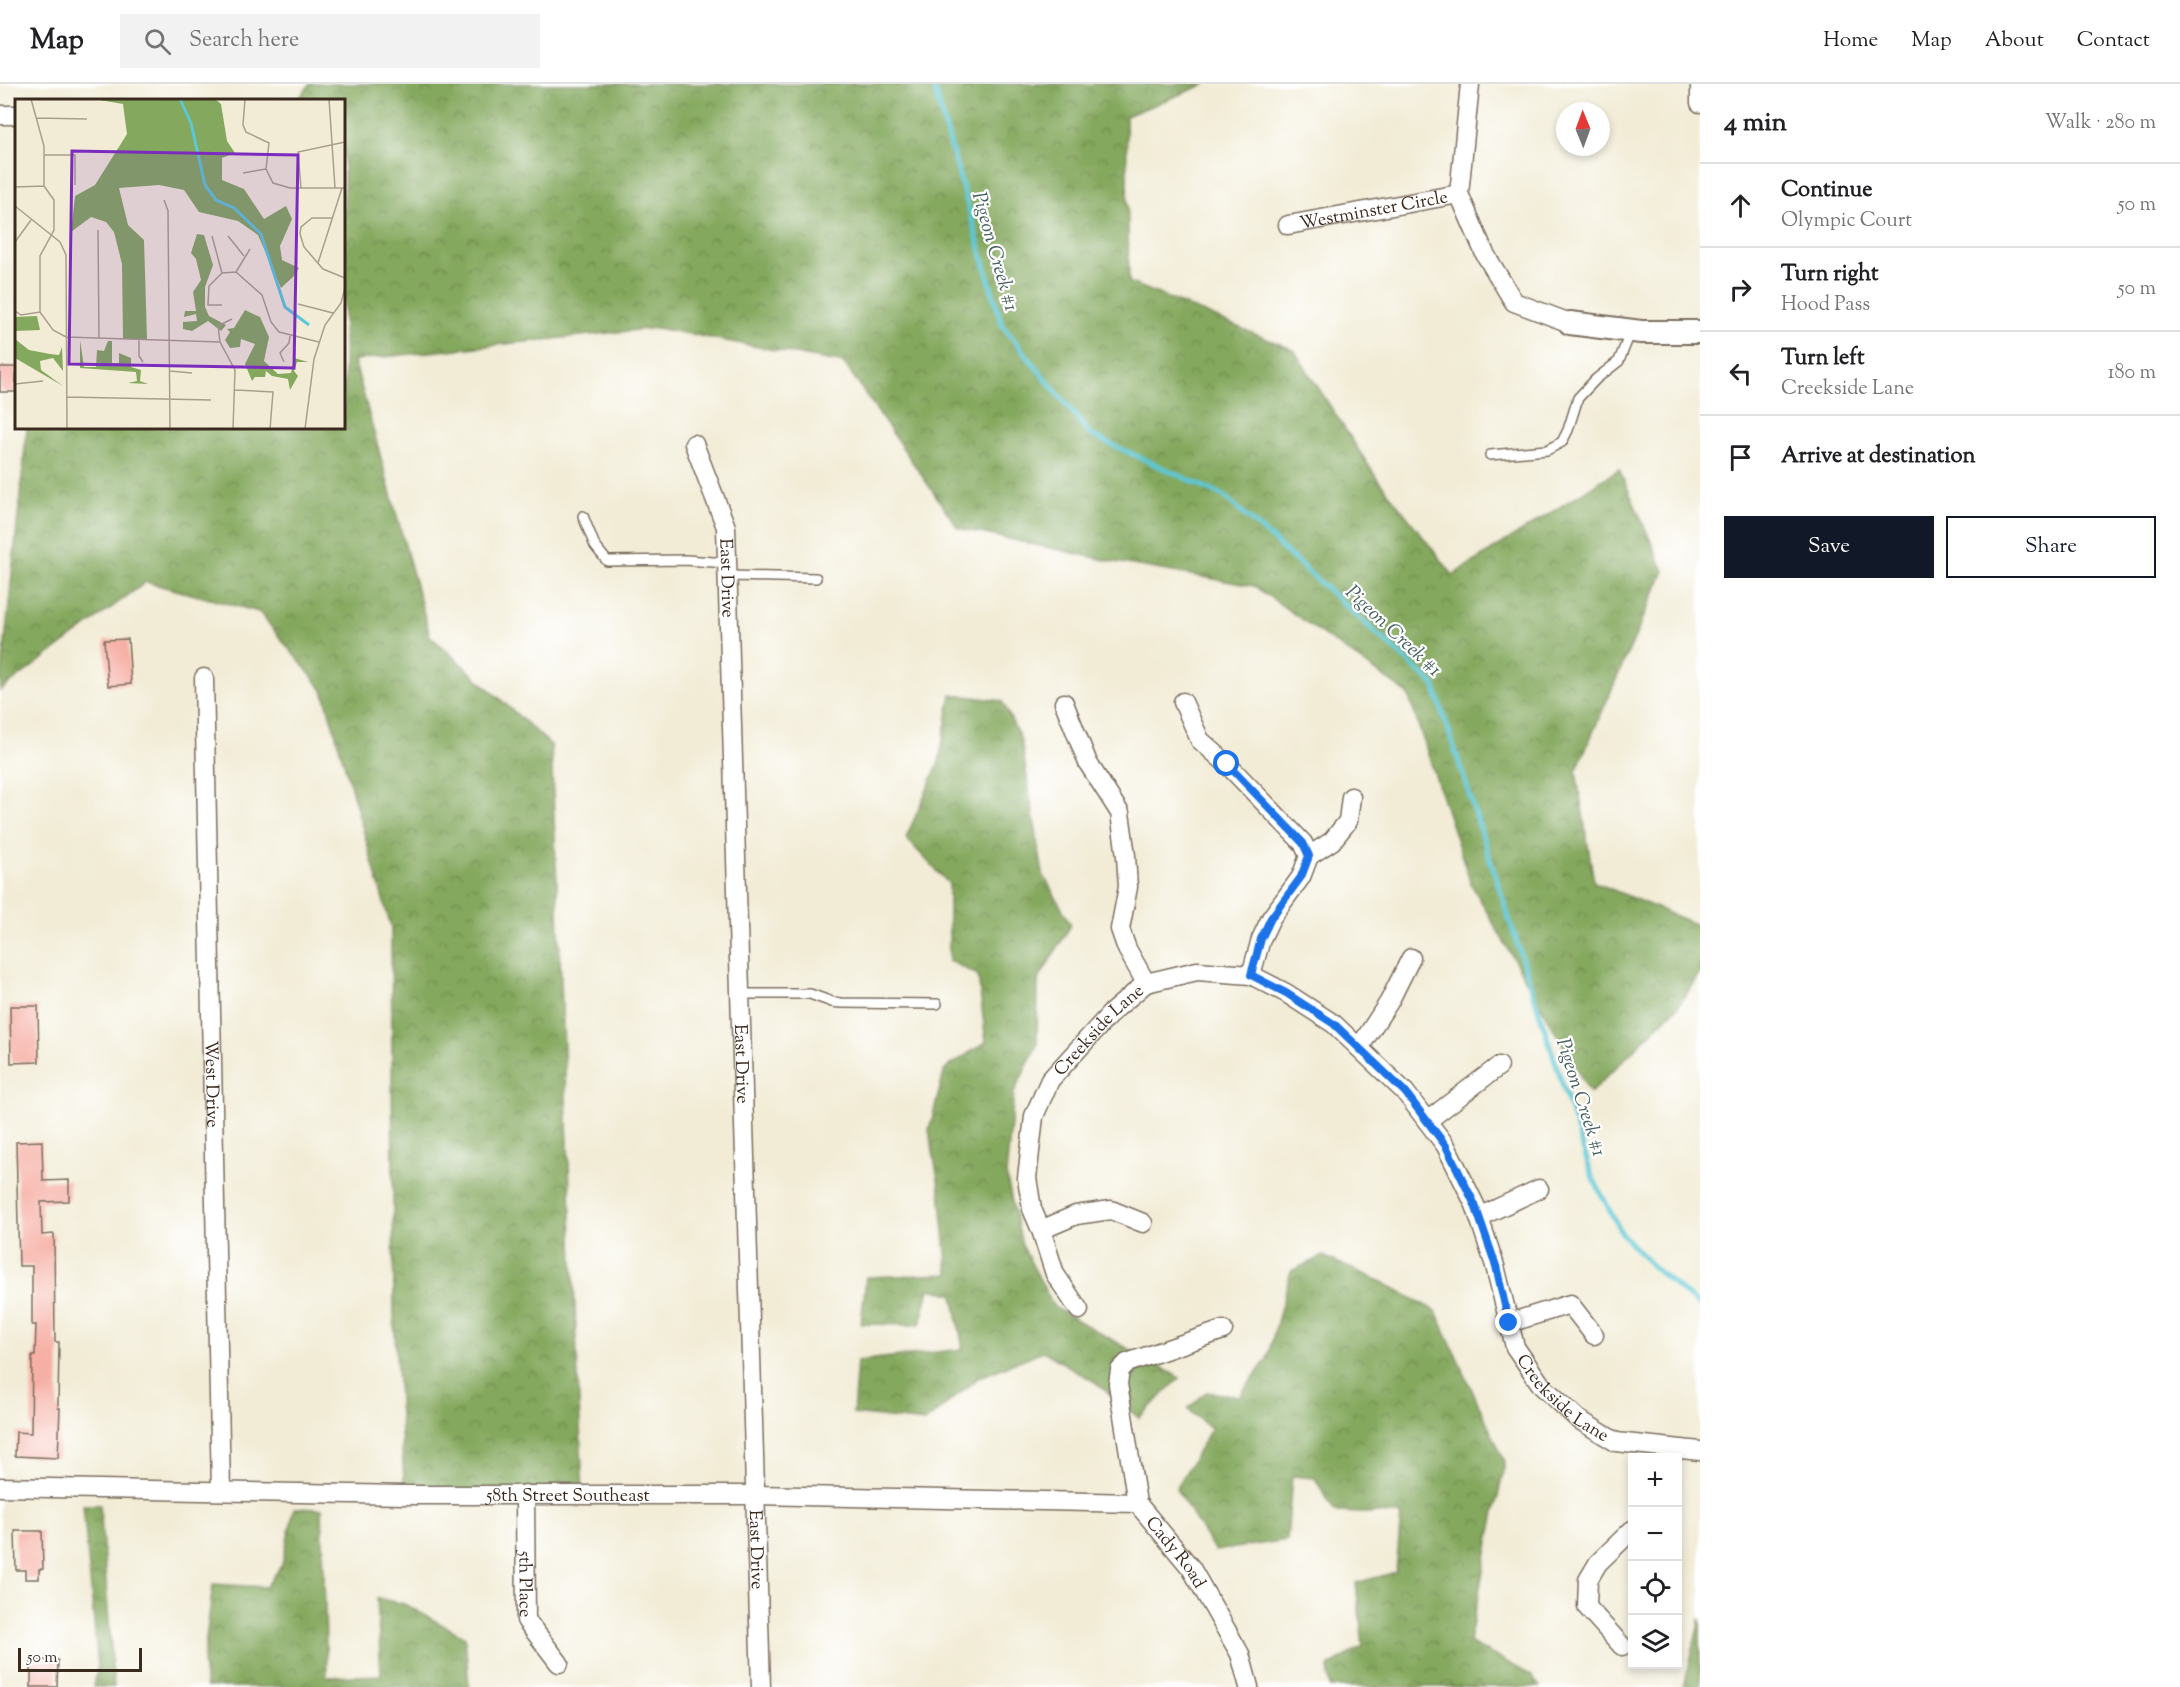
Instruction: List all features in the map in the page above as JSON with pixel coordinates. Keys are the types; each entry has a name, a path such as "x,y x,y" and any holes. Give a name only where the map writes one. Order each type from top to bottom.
{"street":[{"path":"1470,84 1459,194 1485,254 1514,302 1570,322 1630,331 1700,332"},
{"path":"1700,84 1700,104"},
{"name":"Westminster Circle","path":"1288,225 1459,194"},
{"name":"East Drive","path":"694,444 726,527 761,1687"},
{"name":"West Drive","path":"204,678 221,1491"},
{"path":"1183,702 1200,740 1227,764 1303,843 1309,856"},
{"path":"1064,703 1088,763 1120,813 1128,887 1120,929 1127,949 1146,983"},
{"path":"1251,975 1261,939 1271,918 1301,877 1309,856 1332,841 1348,821 1351,797"},
{"path":"1359,1048 1389,1002 1411,958"},
{"name":"Creekside Lane","path":"1079,1310 1055,1274 1032,1209 1028,1178 1034,1116 1050,1080 1112,1012 1146,983 1197,970 1251,975 1286,993 1334,1024 1405,1092 1446,1146 1479,1217 1496,1266 1515,1347 1542,1386 1578,1419 1616,1442 1660,1453 1700,1451"},
{"path":"1427,1121 1499,1066"},
{"path":"1479,1217 1539,1189"},
{"path":"1041,1230 1076,1215 1111,1210 1143,1223"},
{"path":"1509,1323 1570,1304 1594,1335"},
{"name":"Cady Road","path":"1223,1330 1127,1363 1120,1370 1118,1384 1137,1503 1191,1568 1240,1654 1249,1687"},
{"name":"58th Street Southeast","path":"0,1487 405,1495 756,1495 1137,1503"},
{"name":"5th Place","path":"525,1494 526,1620 559,1663"},
{"path":"1622,1646 1587,1607 1588,1580 1598,1563 1628,1534"}],"lane":[{"path":"1490,455 1547,450 1562,442 1578,398 1596,379 1619,361 1630,331"},
{"path":"584,516 595,546 607,561 686,560 728,569 816,578"},
{"path":"740,994 810,994 841,1003 937,1004"}],"green space":[{"path":"310,84 1206,84 1126,116 1129,282 1294,350 1376,477 1453,575 1619,469 1664,571 1576,771 1594,882 1700,926 1700,972 1680,1004 1590,1093 1471,884 1408,694 1254,586 1110,561 958,528 844,363 657,328 354,360 430,636 551,745 583,1494 405,1495 394,1320 391,927 323,690 259,612 146,582 0,691 27,429 345,429 345,99 299,99"},
{"path":"951,694 1002,701 1021,740 1043,874 1071,925 1038,980 1037,1045 1014,1093 1006,1175 1022,1245 1054,1307 1180,1378 1139,1418 1095,1382 1043,1351 978,1378 925,1422 853,1414 857,1361 963,1349 953,1294 929,1289 920,1325 861,1324 866,1277 948,1274 940,1190 929,1130 945,1069 986,1042 978,975 949,961 949,884 906,838 939,762"},
{"path":"1323,1256 1382,1282 1436,1311 1505,1462 1469,1642 1531,1675 1540,1687 1330,1687 1328,1667 1363,1646 1356,1583 1396,1572 1401,1514 1335,1512 1315,1478 1292,1476 1287,1540 1215,1551 1176,1489 1211,1429 1188,1409 1206,1392 1240,1396 1267,1359 1291,1271"},
{"path":"83,1505 100,1505 114,1687 93,1687 98,1666"},
{"path":"294,1508 322,1509 327,1677 381,1675 377,1598 404,1604 465,1637 469,1687 206,1687 203,1663 213,1584 266,1587 282,1565"},
{"path":"1700,1618 1700,1687 1684,1687"}],"building":[{"path":"0,367 15,367 15,392 0,392"},
{"path":"128,639 131,684 108,686 104,640"},
{"path":"10,1006 38,1006 39,1062 11,1063"},
{"path":"42,1141 43,1181 69,1180 69,1201 41,1202 42,1235 54,1234 55,1342 59,1342 58,1458 15,1456 16,1432 31,1433 32,1356 35,1356 36,1325 32,1325 32,1266 19,1266 16,1142"},
{"path":"15,1531 42,1531 43,1569 39,1569 39,1579 25,1579 25,1570 16,1570"},
{"path":"31,1660 58,1660 57,1687 31,1687"}],"waterway":[{"name":"Pigeon Creek #1","path":"933,84 1002,325 1091,435 1224,496 1434,685 1592,1176 1622,1234 1653,1267 1700,1306"}],"route":[{"path":"1227,764 1254,795 1303,843 1309,856 1301,877 1271,918 1261,939 1251,975 1286,993 1334,1024 1405,1092 1446,1146 1475,1205 1496,1266 1509,1323"}]}
